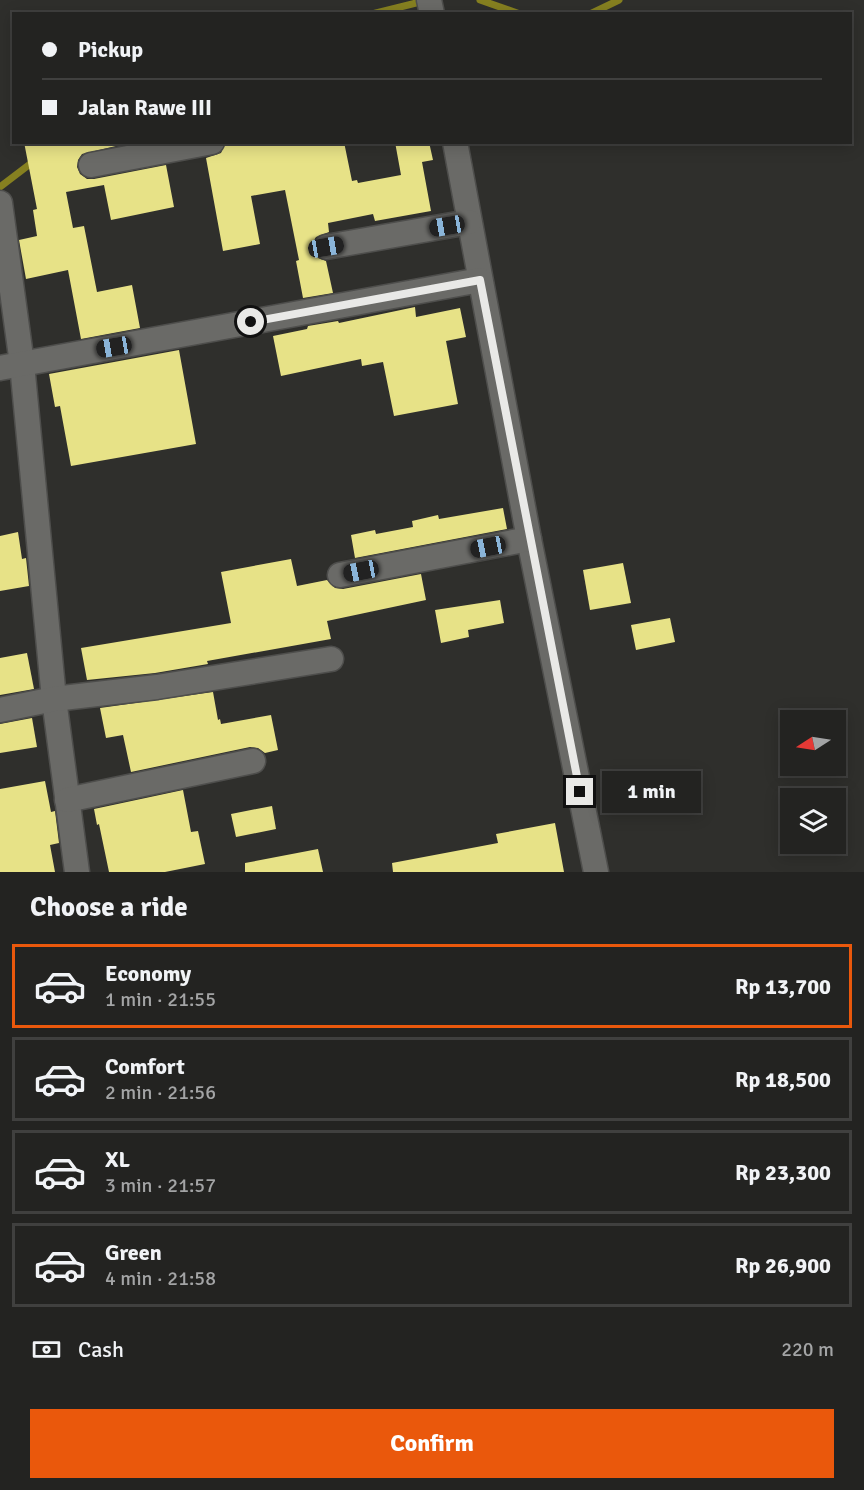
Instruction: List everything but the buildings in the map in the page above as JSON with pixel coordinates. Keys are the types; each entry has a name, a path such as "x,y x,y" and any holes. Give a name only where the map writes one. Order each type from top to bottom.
{"street":[{"path":"91,165 201,144"},
{"path":"455,144 530,539 597,872"},
{"path":"1,208 11,366 77,872"},
{"path":"326,247 469,222"},
{"path":"11,366 480,280"},
{"path":"340,574 530,539"},
{"path":"0,710 54,699 157,687 331,659"},
{"path":"67,800 253,761"}],"waterway":[{"path":"480,0 514,12"},
{"path":"594,12 619,0"},
{"path":"380,12 424,1"},
{"path":"0,187 34,161"}],"route":[{"path":"251,322 480,280 580,792"}]}
